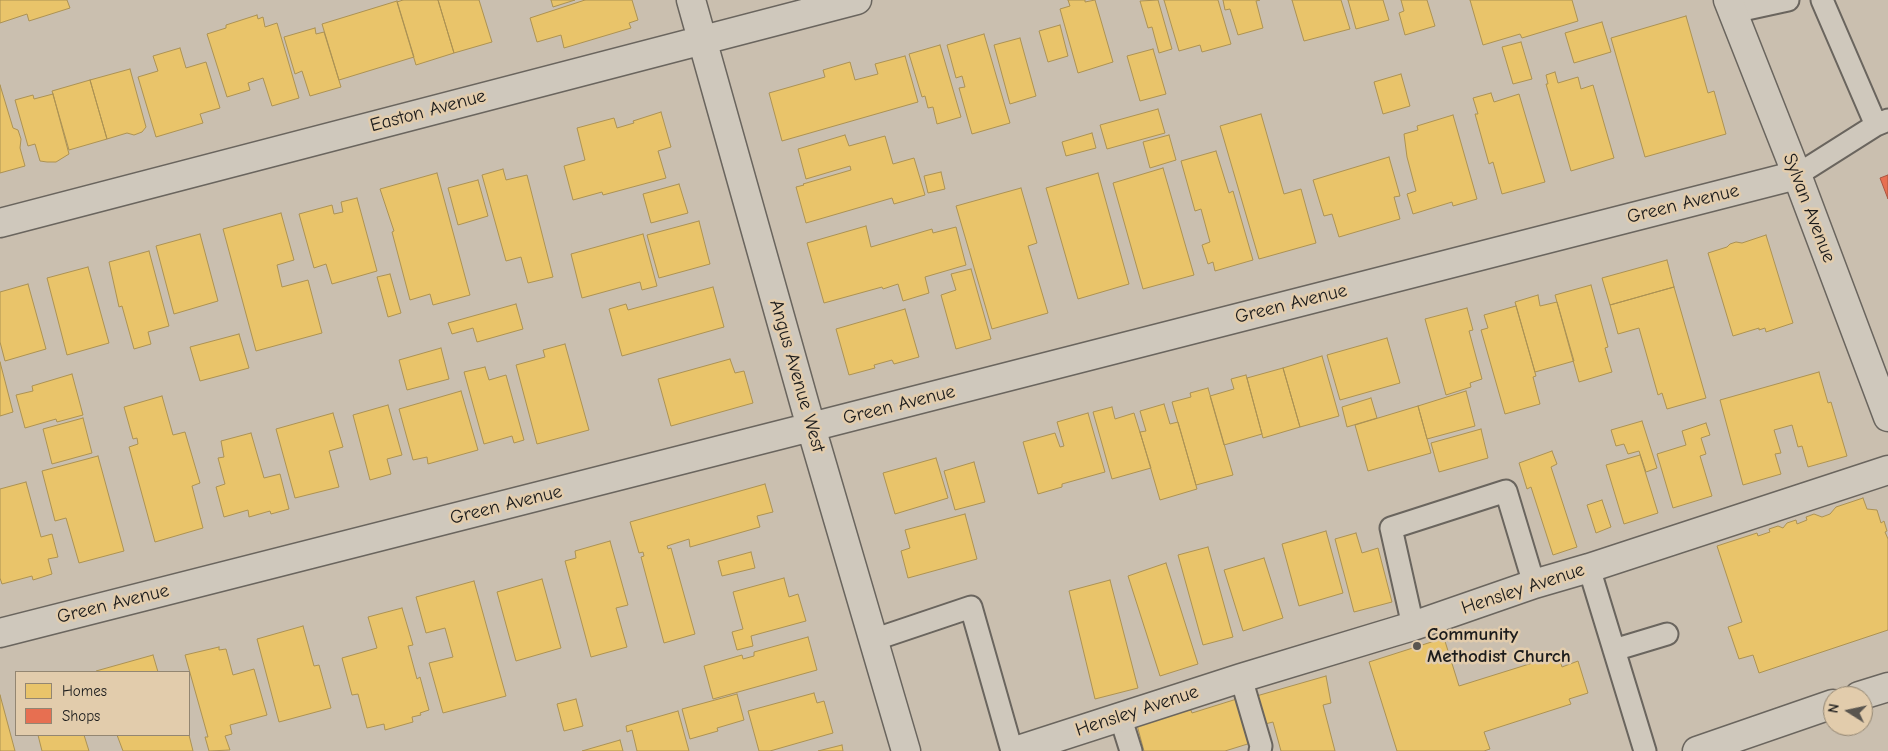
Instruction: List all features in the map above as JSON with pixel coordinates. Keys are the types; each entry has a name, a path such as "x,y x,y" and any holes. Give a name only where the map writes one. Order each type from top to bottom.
{"street":[{"name":"Angus Avenue West","path":"691,0 811,428 906,751"},
{"name":"Easton Avenue","path":"0,224 857,0"},
{"name":"Sylvan Avenue","path":"1730,6 1888,417"},
{"name":"Green Avenue","path":"0,633 811,428 1796,174"},
{"name":"Hensley Avenue","path":"1014,751 1241,678 1413,626 1534,584 1589,568 1888,470"},
{"path":"1873,692 1888,687"},
{"path":"1697,751 1823,707"}],"lane":[{"path":"1730,6 1788,0"},
{"path":"1796,174 1882,123 1822,0"},
{"path":"1413,626 1390,528 1506,491 1534,584"},
{"path":"1589,568 1645,751"},
{"path":"874,640 971,607 1014,751"},
{"path":"1614,650 1667,634"},
{"path":"1241,678 1260,751"},
{"path":"1120,716 1131,751"}],"building: Homes":[{"path":"0,0 67,0 70,8 29,21 27,14 0,23"},
{"path":"403,0 438,0 454,53 416,65 397,2"},
{"path":"438,0 479,0 492,42 454,53"},
{"path":"551,0 575,0 553,7"},
{"path":"585,0 632,0 638,20 629,23 631,28 564,48 561,35 537,42 530,18"},
{"path":"1068,0 1085,0 1085,2 1095,0 1113,62 1078,73 1060,9 1070,6"},
{"path":"1158,0 1172,49 1159,53 1152,27 1148,28 1140,1"},
{"path":"1164,0 1218,0 1231,44 1202,52 1200,45 1179,51"},
{"path":"1223,0 1260,0 1256,1 1263,28 1238,35 1230,9 1225,10"},
{"path":"1292,0 1341,0 1350,29 1304,41"},
{"path":"1348,0 1383,0 1389,20 1356,29"},
{"path":"1401,0 1427,0 1435,26 1405,35 1399,13 1404,11"},
{"path":"1470,0 1572,0 1578,21 1522,38 1520,34 1483,45"},
{"path":"397,1 414,57 339,80 322,24"},
{"path":"257,15 258,19 263,17 265,27 277,23 299,98 272,106 263,78 248,83 250,90 227,97 207,34 226,28 226,25"},
{"path":"1686,16 1708,93 1714,91 1726,134 1645,157 1611,38"},
{"path":"1602,22 1611,52 1574,63 1565,33"},
{"path":"1060,25 1068,56 1048,62 1039,31"},
{"path":"315,28 316,34 324,32 341,87 310,96 302,71 295,74 284,37"},
{"path":"984,34 1010,123 972,134 959,88 965,87 962,76 956,78 947,45"},
{"path":"1020,38 1036,96 1010,104 994,45"},
{"path":"1521,42 1532,79 1513,84 1502,47"},
{"path":"940,45 961,117 937,124 933,107 928,108 925,96 922,97 909,54"},
{"path":"180,48 186,68 206,62 220,108 200,114 203,123 156,137 138,77 158,71 153,56"},
{"path":"1153,49 1166,94 1140,101 1127,56"},
{"path":"905,56 918,102 782,141 769,93 825,77 823,70 850,62 855,80 878,74 875,64"},
{"path":"130,69 146,127 142,132 134,135 127,133 107,139 90,80"},
{"path":"1555,72 1558,83 1578,77 1581,89 1593,85 1614,158 1571,171 1546,84 1548,84 1546,75"},
{"path":"1401,74 1410,106 1383,114 1374,82"},
{"path":"90,80 107,139 69,150 52,91"},
{"path":"0,85 13,128 18,130 21,139 20,148 25,166 0,173"},
{"path":"1491,93 1494,102 1519,94 1545,182 1502,194 1493,162 1489,164 1475,114 1478,114 1473,98"},
{"path":"53,94 69,154 56,162 47,162 40,161 35,144 28,146 15,100 33,95 34,99"},
{"path":"1158,109 1165,133 1107,149 1100,125"},
{"path":"661,112 671,147 658,151 666,178 603,195 602,192 573,200 564,166 585,160 577,128 614,118 617,128"},
{"path":"1261,114 1284,194 1301,189 1316,243 1259,259 1220,126"},
{"path":"1453,115 1477,199 1453,206 1452,202 1413,214 1407,194 1416,191 1407,157 1404,134 1418,130 1417,126"},
{"path":"1092,133 1096,148 1066,156 1062,142"},
{"path":"845,135 849,146 885,136 893,164 914,158 925,195 894,204 892,198 806,223 796,187 851,170 850,166 806,179 798,149"},
{"path":"1169,135 1176,160 1150,168 1143,142"},
{"path":"1216,151 1229,193 1233,191 1253,260 1215,271 1213,262 1208,264 1202,245 1210,242 1201,209 1195,211 1181,161"},
{"path":"1389,157 1400,196 1394,197 1400,219 1339,237 1332,214 1324,216 1313,180"},
{"path":"1163,168 1194,275 1143,289 1113,183"},
{"path":"503,169 506,180 527,175 553,277 528,283 521,257 506,261 482,175"},
{"path":"941,172 945,189 928,193 924,176"},
{"path":"437,173 470,295 433,305 430,294 410,300 392,232 394,231 380,189"},
{"path":"1098,173 1129,284 1078,299 1046,188"},
{"path":"478,180 488,216 458,225 448,188"},
{"path":"679,184 688,213 651,223 643,194"},
{"path":"1021,188 1037,243 1028,246 1048,313 992,329 956,206"},
{"path":"357,198 377,271 332,284 326,264 314,268 299,214 332,205 334,214 343,212 341,202"},
{"path":"281,213 294,260 277,265 282,287 308,280 322,333 256,351 223,229"},
{"path":"699,221 710,264 659,278 647,235"},
{"path":"866,226 871,247 932,229 933,233 956,227 966,265 925,277 929,293 903,301 898,284 824,303 807,243"},
{"path":"200,234 218,301 174,314 156,246"},
{"path":"643,234 657,286 642,290 640,282 582,298 571,254"},
{"path":"1766,235 1793,323 1766,332 1765,328 1759,330 1759,328 1733,336 1708,253 1736,242 1742,243"},
{"path":"149,251 169,326 148,332 151,344 134,349 122,306 119,307 109,262"},
{"path":"1667,260 1674,287 1610,305 1602,278"},
{"path":"88,267 109,343 67,355 47,278"},
{"path":"971,269 991,339 956,349 941,295 956,290 951,274"},
{"path":"390,274 401,313 388,317 377,277"},
{"path":"28,284 46,349 5,361 0,342 0,292"},
{"path":"1591,285 1608,347 1605,348 1612,372 1579,382 1555,295"},
{"path":"713,287 724,327 622,356 609,309 626,304 628,310"},
{"path":"1674,287 1706,398 1667,409 1662,393 1658,395 1639,328 1618,334 1610,305"},
{"path":"1538,295 1540,306 1557,302 1574,361 1535,372 1515,302"},
{"path":"516,304 523,329 477,342 473,328 452,334 448,323"},
{"path":"1516,306 1536,376 1533,377 1540,404 1505,414 1481,330 1488,328 1484,315"},
{"path":"1467,308 1473,330 1469,331 1482,379 1470,383 1471,387 1446,395 1425,319"},
{"path":"905,309 919,357 894,364 892,360 874,365 875,368 849,375 836,329"},
{"path":"239,334 249,368 200,381 190,347"},
{"path":"1387,338 1400,383 1340,400 1327,355"},
{"path":"565,344 589,430 537,444 516,365 545,357 543,350"},
{"path":"441,348 449,379 407,390 399,360"},
{"path":"1322,356 1339,416 1300,427 1283,368"},
{"path":"730,359 735,373 744,371 753,403 671,426 658,379"},
{"path":"0,362 13,412 0,416"},
{"path":"485,367 489,380 506,375 524,440 514,443 512,436 484,444 464,372"},
{"path":"1283,368 1300,427 1263,438 1247,378"},
{"path":"1819,372 1828,403 1831,402 1847,456 1808,467 1802,446 1798,447 1792,425 1774,430 1781,453 1775,454 1781,474 1743,485 1720,400"},
{"path":"72,374 83,415 57,422 56,419 25,428 16,395 33,391 32,386"},
{"path":"1246,375 1262,434 1224,445 1210,396 1234,389 1231,379"},
{"path":"1208,388 1233,475 1196,485 1172,402 1191,397 1190,393"},
{"path":"461,391 478,450 428,464 427,457 413,460 399,409"},
{"path":"1466,391 1475,426 1427,439 1418,406"},
{"path":"162,396 173,435 185,432 200,483 192,486 203,528 155,542 129,447 138,444 137,438 133,439 124,407"},
{"path":"1371,398 1377,418 1347,427 1342,407"},
{"path":"1164,404 1170,424 1178,422 1197,489 1160,500 1140,432 1146,431 1140,411"},
{"path":"388,405 402,455 387,459 391,474 370,480 353,415"},
{"path":"1418,406 1431,453 1368,471 1355,425"},
{"path":"1112,407 1115,419 1134,413 1151,468 1112,479 1093,412"},
{"path":"333,413 343,447 329,451 339,487 295,498 276,429"},
{"path":"1088,413 1105,472 1062,484 1062,487 1038,494 1023,442 1055,433 1060,447 1064,446 1057,422"},
{"path":"83,418 92,453 52,464 43,429"},
{"path":"1642,421 1657,468 1646,472 1639,451 1628,454 1624,444 1616,446 1611,430"},
{"path":"1706,423 1710,435 1701,438 1706,454 1700,456 1712,496 1673,508 1657,454 1686,445 1682,431"},
{"path":"1481,429 1488,458 1439,472 1431,443"},
{"path":"251,433 264,478 280,474 289,509 271,514 270,511 249,517 248,510 224,517 216,487 225,484 218,458 224,457 221,441"},
{"path":"1552,451 1557,464 1551,467 1577,547 1553,555 1531,487 1527,489 1519,463"},
{"path":"1640,455 1658,513 1624,524 1606,465"},
{"path":"98,456 124,551 79,563 66,518 55,521 42,471"},
{"path":"936,458 948,498 895,514 883,473"},
{"path":"974,462 985,502 955,510 944,471"},
{"path":"26,482 41,537 52,534 58,557 48,559 52,574 33,580 32,576 2,584 0,578 0,489"},
{"path":"765,484 773,512 757,516 760,527 690,547 689,539 667,546 668,549 671,548 695,634 664,643 641,557 644,556 643,552 639,553 630,522"},
{"path":"1863,498 1867,509 1877,510 1881,523 1884,521 1887,531 1885,532 1888,539 1888,630 1759,673 1753,655 1739,659 1728,627 1742,622 1717,546 1757,533 1758,536 1770,532 1769,529 1778,526 1783,528 1787,523 1796,520 1797,524 1807,520 1806,517 1814,514 1822,517 1830,514 1836,507"},
{"path":"1602,500 1611,527 1596,533 1587,505"},
{"path":"965,514 977,559 908,578 901,551 910,548 905,530"},
{"path":"1326,531 1343,593 1299,606 1282,544"},
{"path":"1356,533 1362,553 1378,548 1392,602 1354,612 1335,539"},
{"path":"610,541 628,605 616,608 627,647 591,657 565,561 576,558 575,551"},
{"path":"1208,547 1233,637 1203,645 1178,555"},
{"path":"751,552 755,568 722,576 718,561"},
{"path":"1264,558 1283,618 1243,631 1224,570"},
{"path":"1166,563 1198,664 1160,676 1128,576"},
{"path":"784,578 789,597 798,594 806,621 751,636 753,646 737,650 732,632 743,629 733,592"},
{"path":"542,579 561,648 516,661 497,592"},
{"path":"1110,580 1138,688 1095,699 1069,591"},
{"path":"474,581 506,696 443,713 429,663 453,657 445,628 426,633 416,597"},
{"path":"402,608 413,645 408,646 417,679 420,677 429,710 420,713 421,715 412,717 413,722 385,730 384,724 367,728 358,694 352,695 342,658 377,648 368,617"},
{"path":"303,626 314,666 319,665 331,708 279,722 257,639"},
{"path":"808,637 817,670 713,699 704,666 742,655 743,659 754,656 754,652"},
{"path":"1444,638 1459,686 1558,655 1562,667 1578,661 1588,693 1569,699 1571,704 1484,732 1490,749 1484,751 1397,751 1369,662"},
{"path":"219,647 219,650 226,649 233,675 254,669 267,715 230,725 232,734 225,736 230,750 209,751 205,737 208,737 185,655"},
{"path":"153,655 158,671 96,671"},
{"path":"1326,676 1331,703 1323,705 1335,751 1281,751 1273,722 1261,725 1253,697"},
{"path":"814,693 817,703 824,701 833,733 770,751 759,751 748,711"},
{"path":"737,694 744,720 717,728 718,731 690,739 682,709"},
{"path":"0,695 15,751 0,751"},
{"path":"1240,698 1254,742 1225,751 1144,751 1137,725 1190,708 1192,713"},
{"path":"576,699 583,726 564,731 557,704"},
{"path":"678,711 689,751 637,751 632,730 627,732 626,726"},
{"path":"38,736 84,736 89,751 42,751"},
{"path":"117,736 189,736 193,751 123,751"},
{"path":"620,740 623,751 582,751"},
{"path":"842,745 843,751 818,751"}],"building: Shops":[{"path":"1888,175 1888,199 1880,178"}],"place":[{"name":"Community Methodist Church","path":"1417,646"}]}
